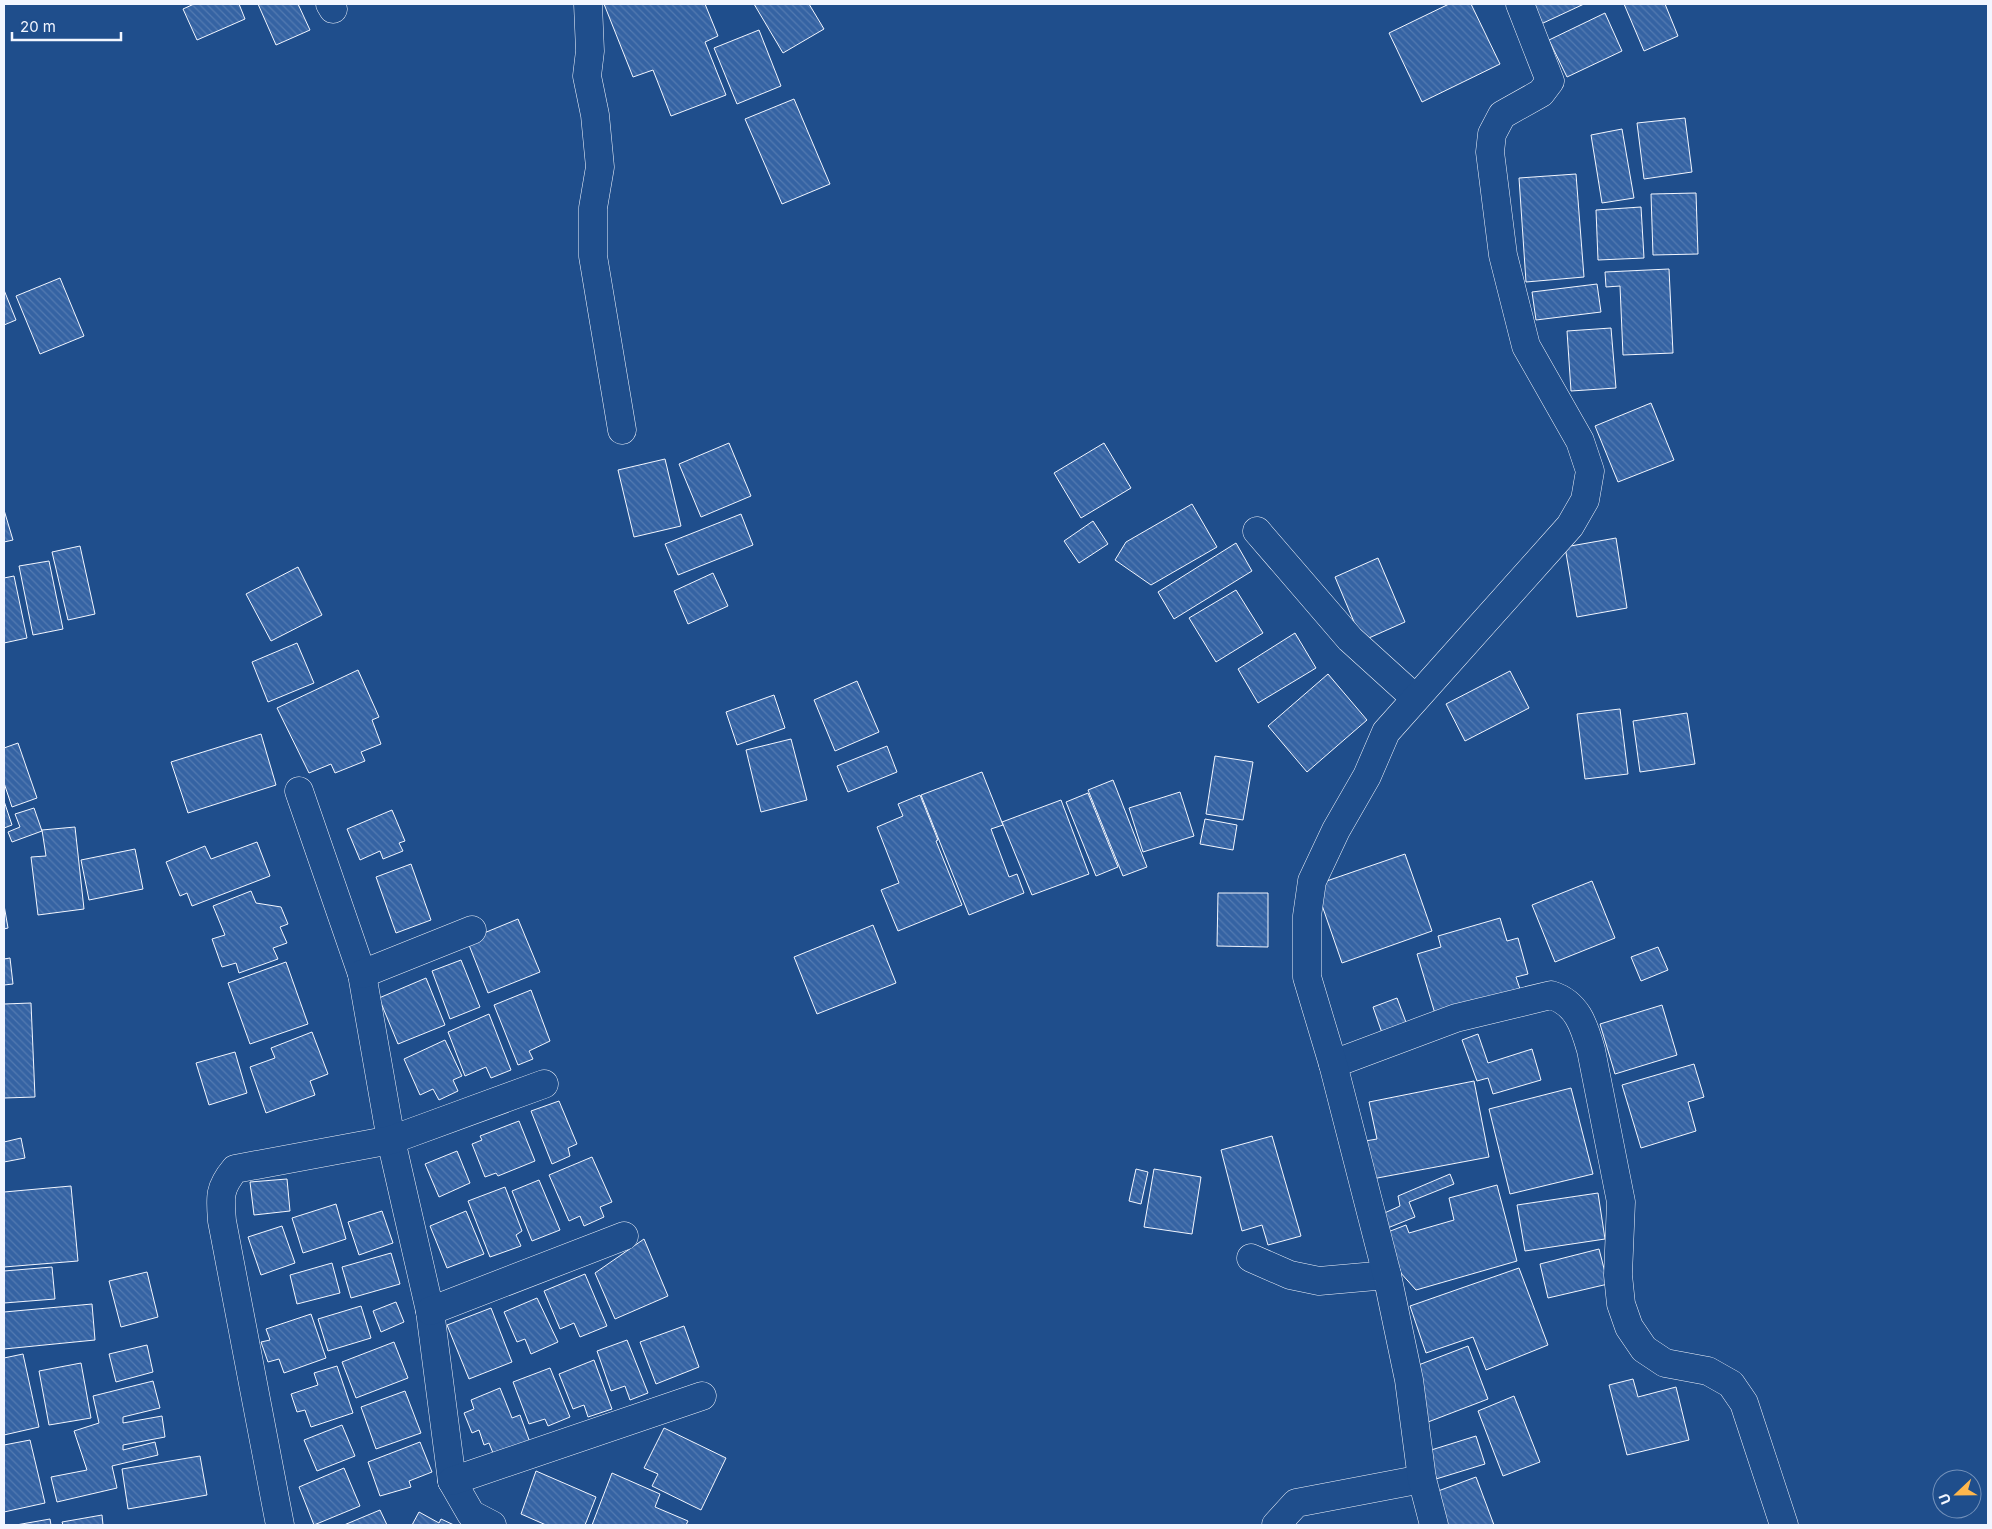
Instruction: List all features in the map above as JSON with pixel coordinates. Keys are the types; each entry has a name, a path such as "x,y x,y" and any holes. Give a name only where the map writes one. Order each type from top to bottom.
{"street":[{"path":"588,4 590,51 587,76 595,115 600,167 593,208 593,256 622,430"},
{"path":"1434,1525 1422,1479 1409,1380 1387,1275 1333,1064 1307,977 1307,916 1312,881 1336,830 1367,776 1386,732 1570,526 1585,500 1590,471 1580,441 1526,346 1503,255 1490,152 1492,134 1502,116 1541,93 1550,81 1520,4"},
{"path":"1257,531 1350,639 1415,698"},
{"path":"298,791 362,974 391,1140 430,1311 452,1481 471,1514 492,1525"},
{"path":"362,974 472,930"},
{"path":"1333,1064 1456,1018 1551,995 1562,999 1574,1009 1584,1026 1591,1050 1621,1202 1618,1275 1621,1304 1629,1326 1644,1349 1665,1364 1708,1371 1731,1384 1744,1403 1784,1525"},
{"path":"280,1525 222,1221 221,1190 235,1170 391,1140 544,1084"},
{"path":"430,1311 624,1236"},
{"path":"1251,1258 1290,1275 1319,1281 1387,1275"},
{"path":"452,1481 702,1396"},
{"path":"1276,1525 1296,1503 1422,1479"}],"building":[{"path":"194,4 239,4 245,19 197,40 183,9"},
{"path":"258,4 298,4 310,30 276,45"},
{"path":"604,4 705,4 718,36 705,42 726,95 671,116 653,70 633,77"},
{"path":"754,4 809,4 824,29 783,53"},
{"path":"1449,4 1471,4 1500,64 1422,102 1389,33"},
{"path":"1532,4 1584,4 1541,24"},
{"path":"1624,4 1665,4 1678,36 1644,51"},
{"path":"1605,13 1622,51 1567,77 1549,40"},
{"path":"759,30 781,86 737,104 714,48"},
{"path":"794,99 830,184 782,204 745,119"},
{"path":"1685,118 1692,172 1644,179 1637,123"},
{"path":"1622,129 1634,198 1602,203 1591,135"},
{"path":"1576,174 1584,277 1526,282 1519,178"},
{"path":"1696,193 1698,254 1653,255 1651,194"},
{"path":"1641,207 1644,258 1598,260 1596,210"},
{"path":"1669,269 1673,353 1623,355 1620,286 1606,287 1605,272"},
{"path":"60,278 84,336 40,354 16,296"},
{"path":"1597,284 1601,312 1536,320 1532,292"},
{"path":"4,290 16,320 4,325"},
{"path":"1611,328 1616,388 1571,391 1567,331"},
{"path":"1651,403 1674,460 1618,482 1595,426"},
{"path":"729,443 751,496 701,517 679,464"},
{"path":"1104,443 1131,488 1081,518 1054,473"},
{"path":"665,459 681,526 634,537 618,470"},
{"path":"1192,504 1217,547 1151,585 1115,560 1126,542"},
{"path":"4,510 13,540 4,542"},
{"path":"741,514 753,545 678,575 665,544"},
{"path":"1093,521 1108,544 1079,563 1064,541"},
{"path":"1616,538 1627,608 1577,617 1565,547"},
{"path":"1236,543 1252,571 1174,619 1158,592"},
{"path":"80,546 95,614 68,620 52,552"},
{"path":"1378,558 1405,622 1362,641 1335,577"},
{"path":"49,561 63,629 33,635 19,566"},
{"path":"298,567 322,615 271,641 246,594"},
{"path":"713,573 728,606 688,624 674,591"},
{"path":"14,576 27,638 4,643 4,578"},
{"path":"1236,590 1263,633 1216,662 1189,618"},
{"path":"1295,633 1316,668 1258,703 1238,669"},
{"path":"297,643 314,683 268,702 252,662"},
{"path":"358,670 379,717 372,720 381,744 361,752 365,761 335,773 331,764 309,773 277,708"},
{"path":"1510,671 1529,708 1465,741 1446,704"},
{"path":"1328,674 1367,720 1307,772 1268,726"},
{"path":"857,681 879,732 835,751 814,700"},
{"path":"774,695 785,728 737,745 726,712"},
{"path":"1620,709 1628,774 1585,779 1577,714"},
{"path":"1687,713 1695,764 1640,772 1633,721"},
{"path":"261,734 276,785 188,813 171,762"},
{"path":"791,739 807,800 761,812 746,750"},
{"path":"18,743 37,798 12,807 4,783 4,748"},
{"path":"887,746 897,772 848,792 837,766"},
{"path":"1215,756 1253,762 1243,820 1206,814"},
{"path":"982,772 1003,825 991,829 1009,877 1017,874 1024,893 969,915 921,795"},
{"path":"1113,780 1147,867 1123,876 1088,790"},
{"path":"1180,792 1194,836 1143,852 1129,808"},
{"path":"1088,793 1118,867 1096,876 1066,802"},
{"path":"920,795 962,905 898,931 881,890 899,883 877,827 903,816 898,804"},
{"path":"1061,800 1089,874 1032,895 1002,822"},
{"path":"4,801 12,825 4,828"},
{"path":"34,808 42,831 12,842 8,832 20,827 15,814"},
{"path":"392,810 405,841 399,843 403,851 383,859 380,851 360,860 347,829"},
{"path":"1205,819 1237,825 1233,850 1200,844"},
{"path":"75,827 84,909 38,915 31,857 46,856 42,830"},
{"path":"257,842 270,876 192,906 187,893 180,896 166,862 205,846 211,859"},
{"path":"135,849 143,889 89,900 81,860"},
{"path":"1405,854 1432,931 1342,963 1315,885"},
{"path":"411,864 431,920 396,933 376,877"},
{"path":"1592,881 1615,938 1555,962 1532,905"},
{"path":"251,891 256,903 281,907 288,924 280,927 287,943 273,948 278,959 239,973 236,963 222,967 212,939 225,935 213,906"},
{"path":"1218,893 1268,893 1268,947 1217,946"},
{"path":"4,905 8,928 4,929"},
{"path":"1500,918 1507,941 1518,938 1528,974 1516,977 1521,992 1436,1017 1417,954 1441,947 1438,936"},
{"path":"518,919 540,972 488,993 467,940"},
{"path":"873,925 896,983 817,1014 794,957"},
{"path":"1658,947 1668,970 1641,981 1631,957"},
{"path":"10,958 13,984 4,985 4,959"},
{"path":"461,960 480,1007 450,1019 432,971"},
{"path":"286,962 308,1024 250,1044 228,983"},
{"path":"426,978 445,1025 398,1044 379,998"},
{"path":"531,990 550,1041 529,1051 533,1059 518,1065 494,1005"},
{"path":"1397,998 1407,1025 1382,1033 1373,1007"},
{"path":"31,1003 35,1097 4,1098 4,1004"},
{"path":"1662,1005 1677,1055 1615,1074 1600,1024"},
{"path":"489,1014 511,1070 491,1078 486,1067 465,1076 448,1032"},
{"path":"312,1032 328,1074 310,1081 315,1095 266,1113 250,1067 275,1058 271,1048"},
{"path":"1478,1034 1488,1063 1532,1049 1541,1080 1493,1094 1488,1078 1477,1081 1462,1040"},
{"path":"445,1040 462,1076 453,1080 458,1091 439,1100 433,1089 420,1095 404,1059"},
{"path":"235,1052 247,1093 209,1105 196,1063"},
{"path":"1694,1064 1704,1097 1688,1102 1696,1131 1641,1148 1622,1085"},
{"path":"1474,1081 1489,1157 1372,1179 1365,1141 1377,1139 1369,1102"},
{"path":"1571,1088 1593,1174 1510,1194 1489,1109"},
{"path":"559,1101 577,1144 568,1148 570,1156 552,1164 531,1111"},
{"path":"519,1121 535,1161 498,1176 496,1173 485,1177 472,1144 482,1140 480,1136"},
{"path":"1272,1136 1301,1236 1268,1245 1262,1225 1242,1231 1221,1150"},
{"path":"21,1138 25,1158 4,1162 4,1142"},
{"path":"457,1151 470,1183 439,1197 425,1164"},
{"path":"592,1157 612,1202 600,1207 604,1217 584,1226 580,1216 569,1221 549,1175"},
{"path":"1136,1169 1148,1172 1141,1204 1129,1201"},
{"path":"1154,1169 1201,1177 1192,1234 1144,1227"},
{"path":"1450,1174 1454,1184 1409,1202 1415,1217 1385,1229 1380,1215 1400,1206 1398,1196"},
{"path":"287,1179 290,1211 254,1215 250,1182"},
{"path":"539,1180 560,1230 532,1241 512,1191"},
{"path":"1497,1185 1517,1261 1416,1290 1390,1261 1380,1235 1406,1225 1409,1233 1454,1220 1449,1198"},
{"path":"71,1186 78,1261 4,1267 4,1192"},
{"path":"505,1187 522,1231 516,1235 521,1246 490,1257 468,1201"},
{"path":"1598,1193 1605,1239 1525,1251 1517,1205"},
{"path":"336,1204 346,1239 303,1253 292,1218"},
{"path":"382,1211 393,1243 359,1255 348,1222"},
{"path":"466,1211 484,1254 447,1268 430,1226"},
{"path":"282,1226 295,1263 261,1275 248,1237"},
{"path":"644,1239 668,1296 615,1319 595,1273"},
{"path":"1599,1249 1608,1284 1548,1298 1540,1264"},
{"path":"391,1253 400,1284 351,1298 342,1267"},
{"path":"332,1263 340,1293 297,1304 290,1275"},
{"path":"52,1267 55,1299 4,1303 4,1271"},
{"path":"1519,1268 1548,1345 1486,1370 1473,1337 1426,1353 1410,1306"},
{"path":"147,1272 158,1317 121,1327 109,1281"},
{"path":"585,1274 607,1326 580,1337 574,1323 560,1329 544,1291"},
{"path":"537,1298 558,1342 531,1354 525,1339 517,1342 504,1312"},
{"path":"396,1302 404,1322 381,1332 373,1311"},
{"path":"92,1304 95,1340 4,1349 4,1312"},
{"path":"361,1306 371,1338 328,1351 318,1319"},
{"path":"491,1308 512,1362 469,1379 447,1325"},
{"path":"311,1314 326,1358 284,1373 279,1359 268,1362 261,1342 270,1340 266,1329"},
{"path":"684,1326 699,1367 656,1384 640,1342"},
{"path":"627,1340 648,1393 630,1400 625,1386 611,1391 597,1351"},
{"path":"394,1342 408,1378 356,1398 342,1362"},
{"path":"147,1345 153,1372 116,1382 109,1354"},
{"path":"1468,1346 1488,1399 1428,1422 1408,1369"},
{"path":"23,1354 39,1427 4,1435 4,1358"},
{"path":"594,1360 612,1409 588,1417 584,1405 573,1409 559,1374"},
{"path":"81,1363 91,1418 49,1425 39,1371"},
{"path":"337,1366 353,1413 311,1427 305,1410 297,1412 291,1394 318,1385 314,1373"},
{"path":"550,1368 570,1417 548,1426 545,1419 529,1424 513,1382"},
{"path":"1633,1379 1638,1397 1676,1387 1689,1440 1627,1455 1609,1385"},
{"path":"153,1381 160,1408 123,1417 123,1423 162,1416 165,1437 123,1445 123,1450 155,1442 158,1455 112,1466 117,1488 57,1502 51,1477 87,1470 74,1431 99,1423 93,1396"},
{"path":"500,1388 512,1418 520,1415 532,1448 497,1463 489,1443 484,1445 479,1430 472,1433 464,1413 474,1409 471,1400"},
{"path":"405,1391 421,1433 376,1449 361,1407"},
{"path":"1514,1396 1540,1462 1503,1476 1478,1411"},
{"path":"342,1425 355,1456 317,1471 304,1440"},
{"path":"664,1428 726,1458 701,1510 652,1486 658,1474 644,1468"},
{"path":"1476,1436 1485,1464 1436,1479 1428,1451"},
{"path":"30,1440 45,1503 4,1512 4,1445"},
{"path":"420,1442 432,1472 409,1481 411,1487 380,1496 368,1462"},
{"path":"200,1456 207,1495 128,1509 122,1469"},
{"path":"344,1468 360,1506 314,1525 299,1487"},
{"path":"536,1471 596,1497 585,1525 546,1525 521,1514"},
{"path":"612,1473 660,1494 655,1507 688,1521 686,1525 592,1525"},
{"path":"1476,1477 1494,1525 1442,1525 1430,1494"},
{"path":"380,1510 387,1525 344,1525"},
{"path":"419,1512 439,1523 441,1519 454,1525 412,1525"},
{"path":"102,1515 103,1525 63,1525 62,1522"},
{"path":"50,1519 51,1525 16,1525"}]}
